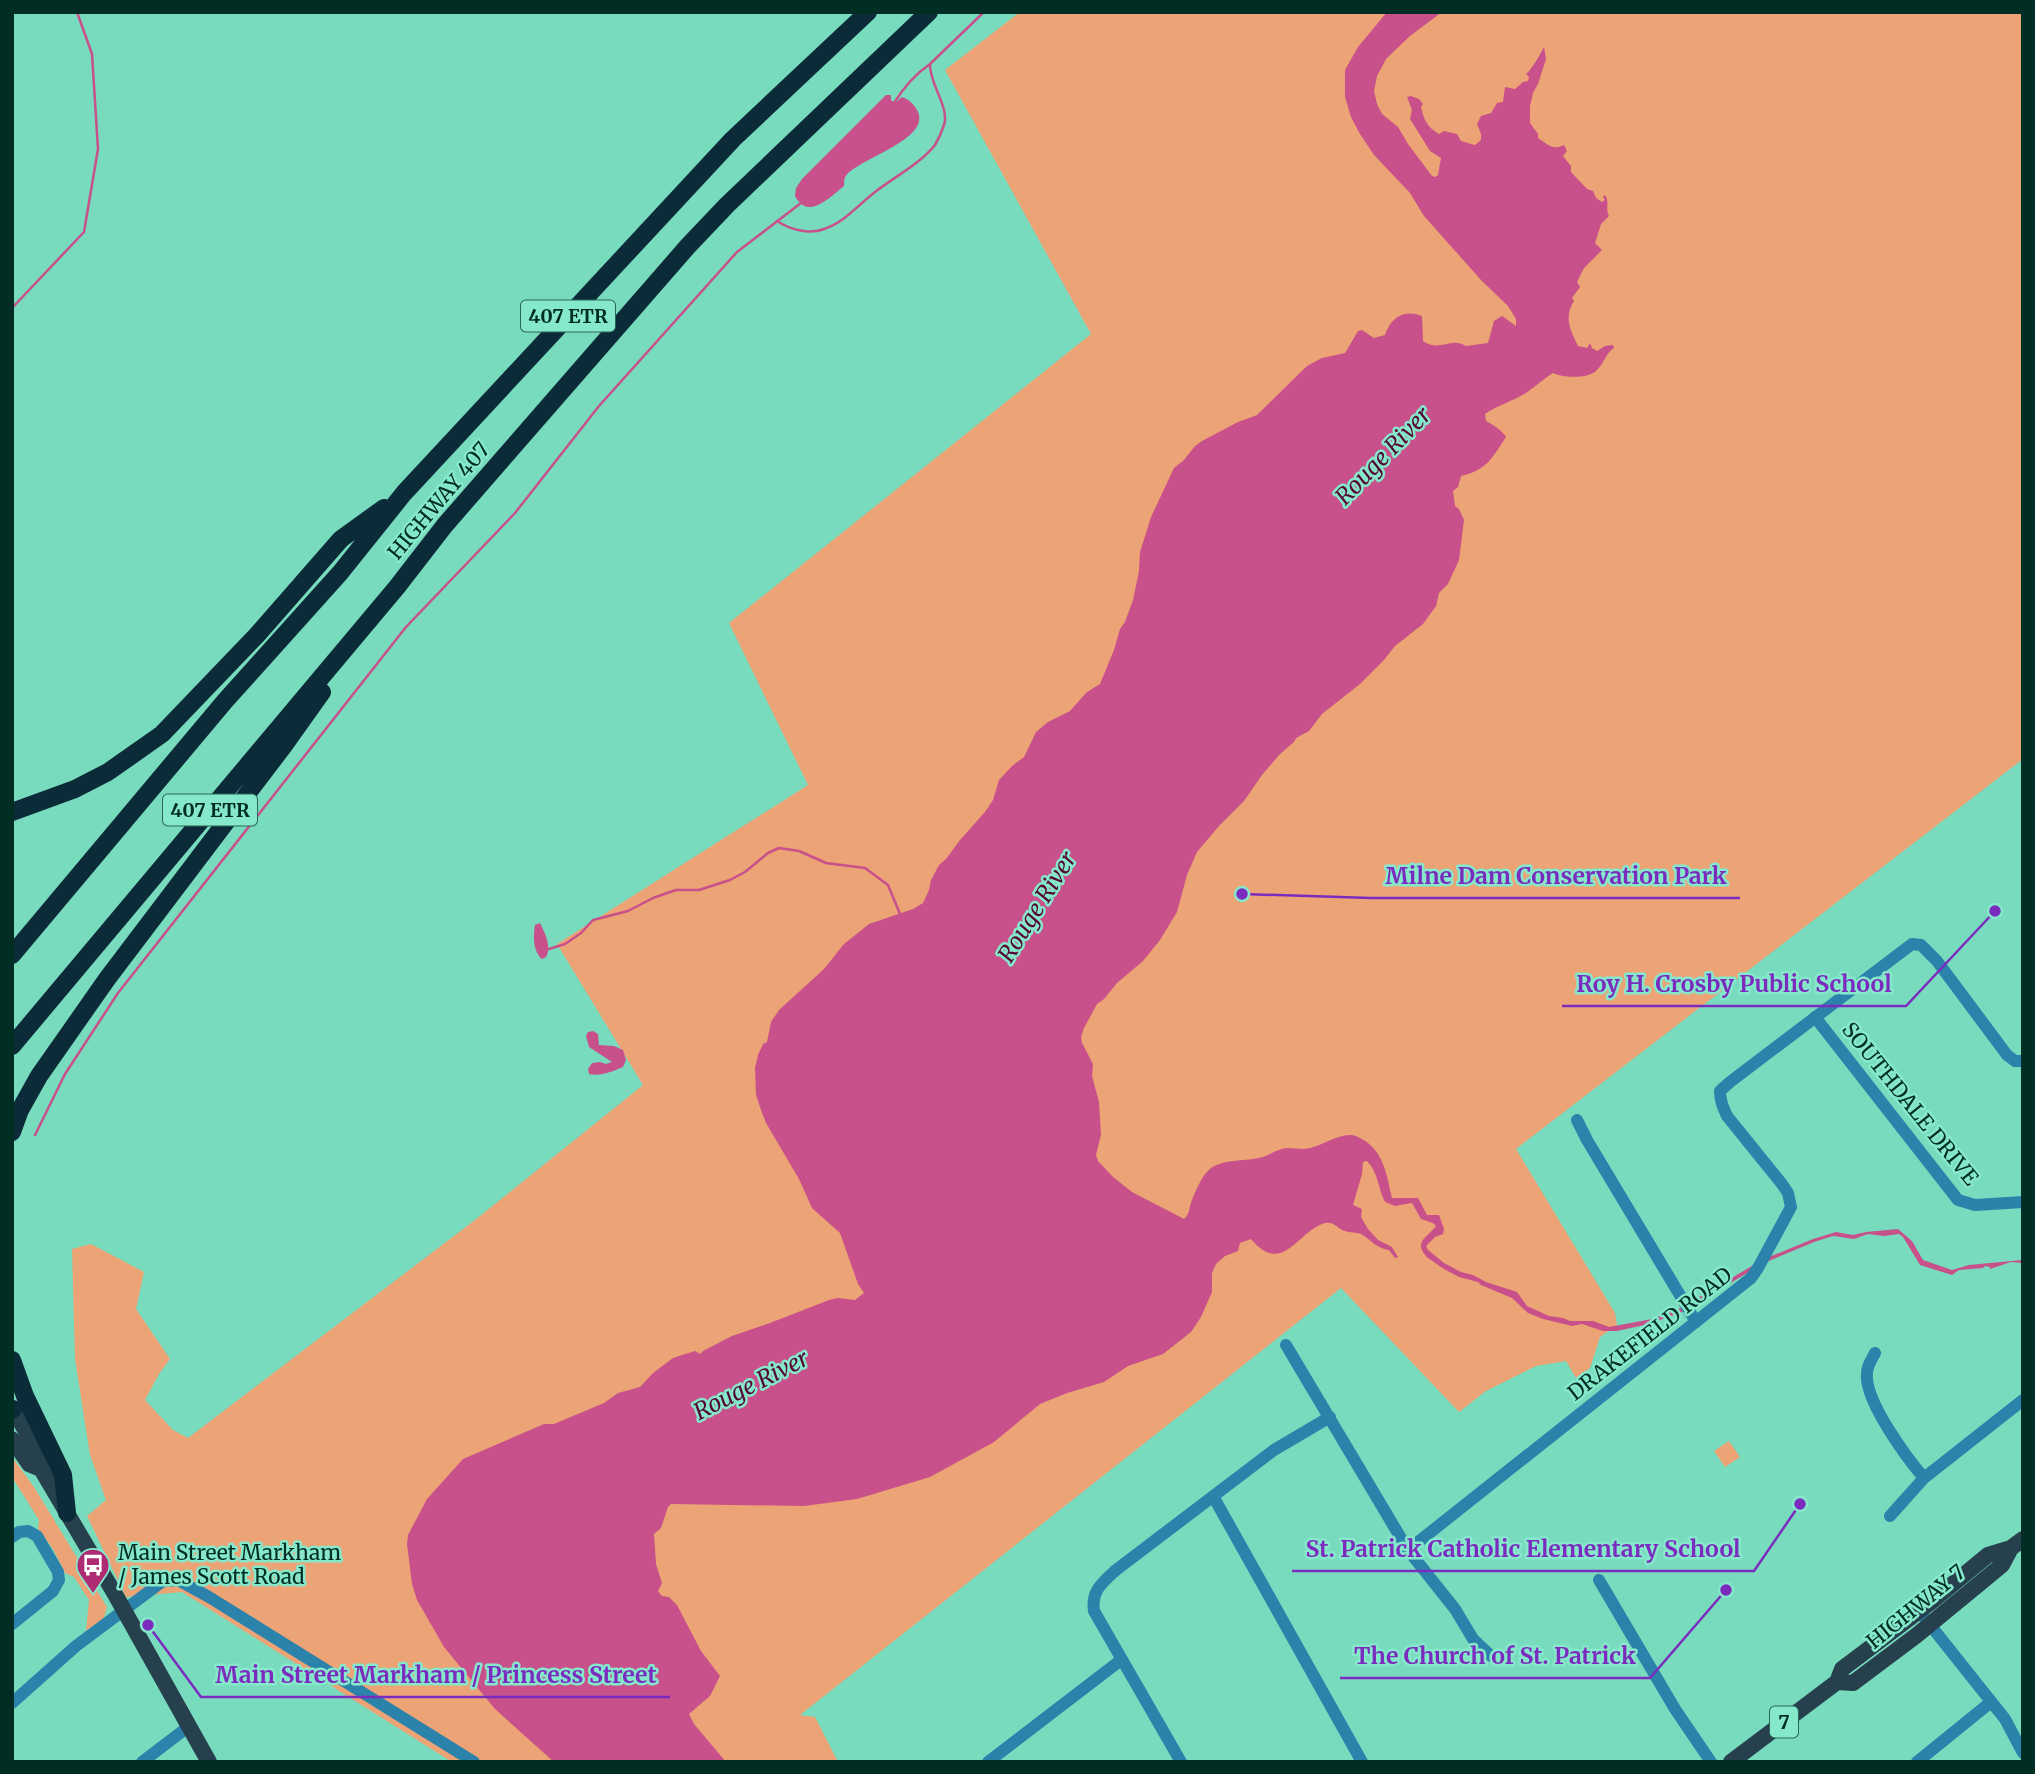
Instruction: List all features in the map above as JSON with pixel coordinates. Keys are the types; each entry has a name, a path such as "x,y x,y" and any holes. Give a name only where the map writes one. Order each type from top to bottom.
{"highway":[{"name":"HIGHWAY 407","path":"12,956 225,701 340,573 404,493 733,139 868,12"},
{"name":"HIGHWAY 407","path":"12,1046 397,587 445,525 688,246 727,205 929,12"},
{"path":"12,812 75,789 108,772 162,734 210,687 341,539 404,493"},
{"path":"12,1132 20,1110 39,1076 107,979 285,744 397,587"},
{"path":"12,1360 62,1475 67,1513"}],"main road":[{"path":"12,1409 43,1459 41,1469"},
{"path":"12,1438 29,1464 41,1469 209,1762"},
{"name":"HIGHWAY 7","path":"1731,1762 1837,1682 1842,1669 1989,1555 2017,1543"},
{"name":"HIGHWAY 7","path":"1837,1682 1853,1683 1930,1625 2002,1565 2017,1543"}],"street":[{"name":"DRAKEFIELD ROAD","path":"1408,1550 1751,1278 1759,1268 1791,1207 1782,1184 1727,1115 1720,1099 1720,1091 1730,1082 1912,944 1921,944 1937,961 2007,1055 2015,1061 2023,1061"},
{"name":"SOUTHDALE DRIVE","path":"1815,1017 1958,1200 1975,1205 2023,1202"},
{"path":"1577,1120 1696,1322"},
{"path":"1286,1345 1408,1550 1455,1609 1473,1639 1491,1656"},
{"path":"1875,1353 1867,1367 1870,1391 1905,1456 1924,1478"},
{"path":"1890,1516 1924,1478 2023,1400"},
{"path":"1181,1762 1094,1611 1092,1602 1096,1589 1116,1570 1274,1450 1330,1417"},
{"path":"1213,1496 1362,1762"},
{"path":"12,1537 19,1532 28,1531 37,1536 58,1573 59,1580 53,1591 12,1624"},
{"path":"14,1699 147,1591 163,1581 178,1580 474,1762"},
{"path":"1599,1580 1675,1709 1711,1762"},
{"path":"1919,1611 2005,1719 2023,1753"},
{"path":"988,1762 1121,1660"},
{"path":"1917,1762 1991,1702"},
{"path":"142,1762 188,1727"}],"shaded area":[{"path":"1020,12 2023,12 2023,759 1516,1149 1615,1313 1617,1325 1600,1337 1590,1368 1576,1378 1566,1361 1536,1366 1486,1391 1459,1412 1341,1288 800,1715 815,1717 838,1762 452,1762 182,1592 126,1597 87,1516 106,1500 90,1455 75,1359 72,1249 91,1244 144,1272 136,1309 170,1359 145,1400 173,1430 188,1438 475,1220 643,1085 557,944 808,785 729,623 1091,334 945,70"},
{"path":"1729,1441 1740,1457 1725,1467 1714,1451"},
{"path":"12,1457 34,1487 107,1607 104,1618 86,1631 89,1600 74,1577 65,1573 53,1549 38,1529 39,1520 12,1477"}],"water":[{"name":"Rouge River","path":"1387,12 1442,12 1410,36 1386,59 1377,76 1374,91 1382,114 1398,127 1435,177 1438,175 1441,158 1430,151 1410,119 1412,110 1407,97 1419,99 1429,126 1439,134 1444,131 1457,134 1461,141 1475,145 1481,140 1477,124 1481,116 1491,113 1497,103 1503,102 1505,87 1515,89 1528,81 1526,74 1544,47 1546,59 1533,93 1530,123 1538,138 1547,144 1553,147 1564,145 1567,151 1563,156 1571,166 1571,172 1602,202 1605,195 1609,216 1601,224 1595,243 1602,250 1584,268 1577,282 1580,287 1572,298 1574,301 1569,313 1569,324 1578,346 1587,348 1590,343 1597,351 1605,346 1613,345 1614,348 1593,373 1576,377 1553,373 1526,393 1485,414 1486,421 1506,437 1483,467 1461,476 1458,487 1453,491 1455,506 1464,520 1459,560 1448,584 1439,593 1436,606 1423,624 1395,646 1360,684 1322,714 1309,731 1296,738 1262,775 1244,801 1197,852 1187,875 1177,912 1160,940 1143,961 1097,1004 1081,1037 1093,1064 1092,1076 1099,1102 1101,1135 1096,1155 1098,1161 1132,1192 1184,1219 1202,1179 1217,1165 1263,1157 1285,1148 1310,1148 1345,1135 1356,1136 1373,1147 1378,1154 1392,1198 1418,1198 1427,1215 1439,1215 1443,1234 1435,1237 1426,1246 1444,1263 1486,1282 1517,1292 1527,1306 1549,1316 1570,1321 1593,1321 1609,1327 1652,1319 1681,1308 1762,1260 1836,1232 1853,1235 1898,1229 1912,1241 1923,1260 1952,1270 2023,1258 2023,1263 2011,1262 1990,1269 1985,1266 1959,1270 1952,1275 1920,1265 1899,1234 1868,1234 1854,1239 1833,1236 1764,1263 1682,1312 1649,1324 1617,1331 1603,1331 1582,1324 1572,1326 1528,1313 1512,1298 1478,1282 1459,1277 1428,1258 1423,1253 1421,1244 1436,1226 1421,1219 1412,1203 1395,1206 1385,1202 1373,1170 1367,1161 1363,1162 1353,1205 1362,1209 1361,1217 1368,1229 1378,1240 1392,1247 1398,1257 1395,1258 1389,1250 1361,1234 1345,1231 1328,1223 1315,1228 1281,1253 1272,1254 1262,1250 1251,1239 1240,1243 1238,1251 1225,1256 1216,1264 1212,1273 1212,1292 1201,1317 1191,1332 1163,1354 1128,1366 1104,1382 1040,1404 994,1442 930,1477 857,1499 804,1506 671,1504 661,1528 654,1534 656,1564 662,1583 658,1591 677,1605 701,1651 720,1676 710,1696 689,1714 694,1724 726,1762 554,1762 495,1709 444,1647 417,1600 412,1584 407,1544 408,1535 427,1499 463,1459 544,1424 554,1424 604,1403 618,1393 640,1387 673,1358 695,1351 700,1354 732,1336 829,1300 855,1300 864,1293 858,1284 840,1233 812,1208 799,1179 766,1123 756,1095 755,1068 758,1055 763,1044 767,1042 771,1022 779,1010 824,969 844,944 869,924 923,903 939,865 985,812 993,800 999,780 1024,757 1036,732 1048,722 1070,711 1087,692 1100,684 1133,600 1140,552 1151,517 1174,468 1195,446 1238,422 1257,415 1307,366 1322,358 1345,353 1358,331 1362,330 1374,338 1385,335 1395,319 1409,313 1422,316 1423,341 1435,345 1460,343 1466,346 1488,343 1494,321 1502,316 1516,326 1516,319 1508,306 1424,216 1410,193 1374,155 1351,117 1345,97 1345,70 1358,47"},
{"path":"886,95 891,95 891,100 895,103 902,97 905,98 915,107 919,122 913,131 891,148 853,170 845,177 844,186 826,201 813,207 800,203 795,196 796,188 802,179"},
{"path":"540,923 548,944 548,953 542,959 535,948 534,939 535,925"},
{"path":"593,1031 598,1034 599,1045 623,1050 626,1060 623,1067 602,1074 589,1074 588,1069 592,1063 612,1062 589,1047 586,1036"}],"waterway":[{"path":"12,308 84,232 98,149 92,54 77,12"},
{"path":"894,103 914,77 984,12"},
{"path":"777,221 793,229 806,231 818,231 832,226 929,152 939,138 945,118 930,64"},
{"path":"35,1135 65,1074 118,993 406,627 515,513 599,406 737,252 801,203"},
{"path":"549,949 565,944 593,920 628,911 676,890 699,890 730,880 779,848 799,851 826,863 865,868 888,885 900,914"}],"place":[{"name":"Milne Dam Conservation Park","path":"1242,894"},
{"name":"Roy H. Crosby Public School","path":"1995,911"},
{"name":"St. Patrick Catholic Elementary School","path":"1800,1504"},
{"name":"The Church of St. Patrick","path":"1726,1590"},
{"name":"Main Street Markham / James Scott Road","path":"93,1595"},
{"name":"Main Street Markham / Princess Street","path":"148,1625"}]}
